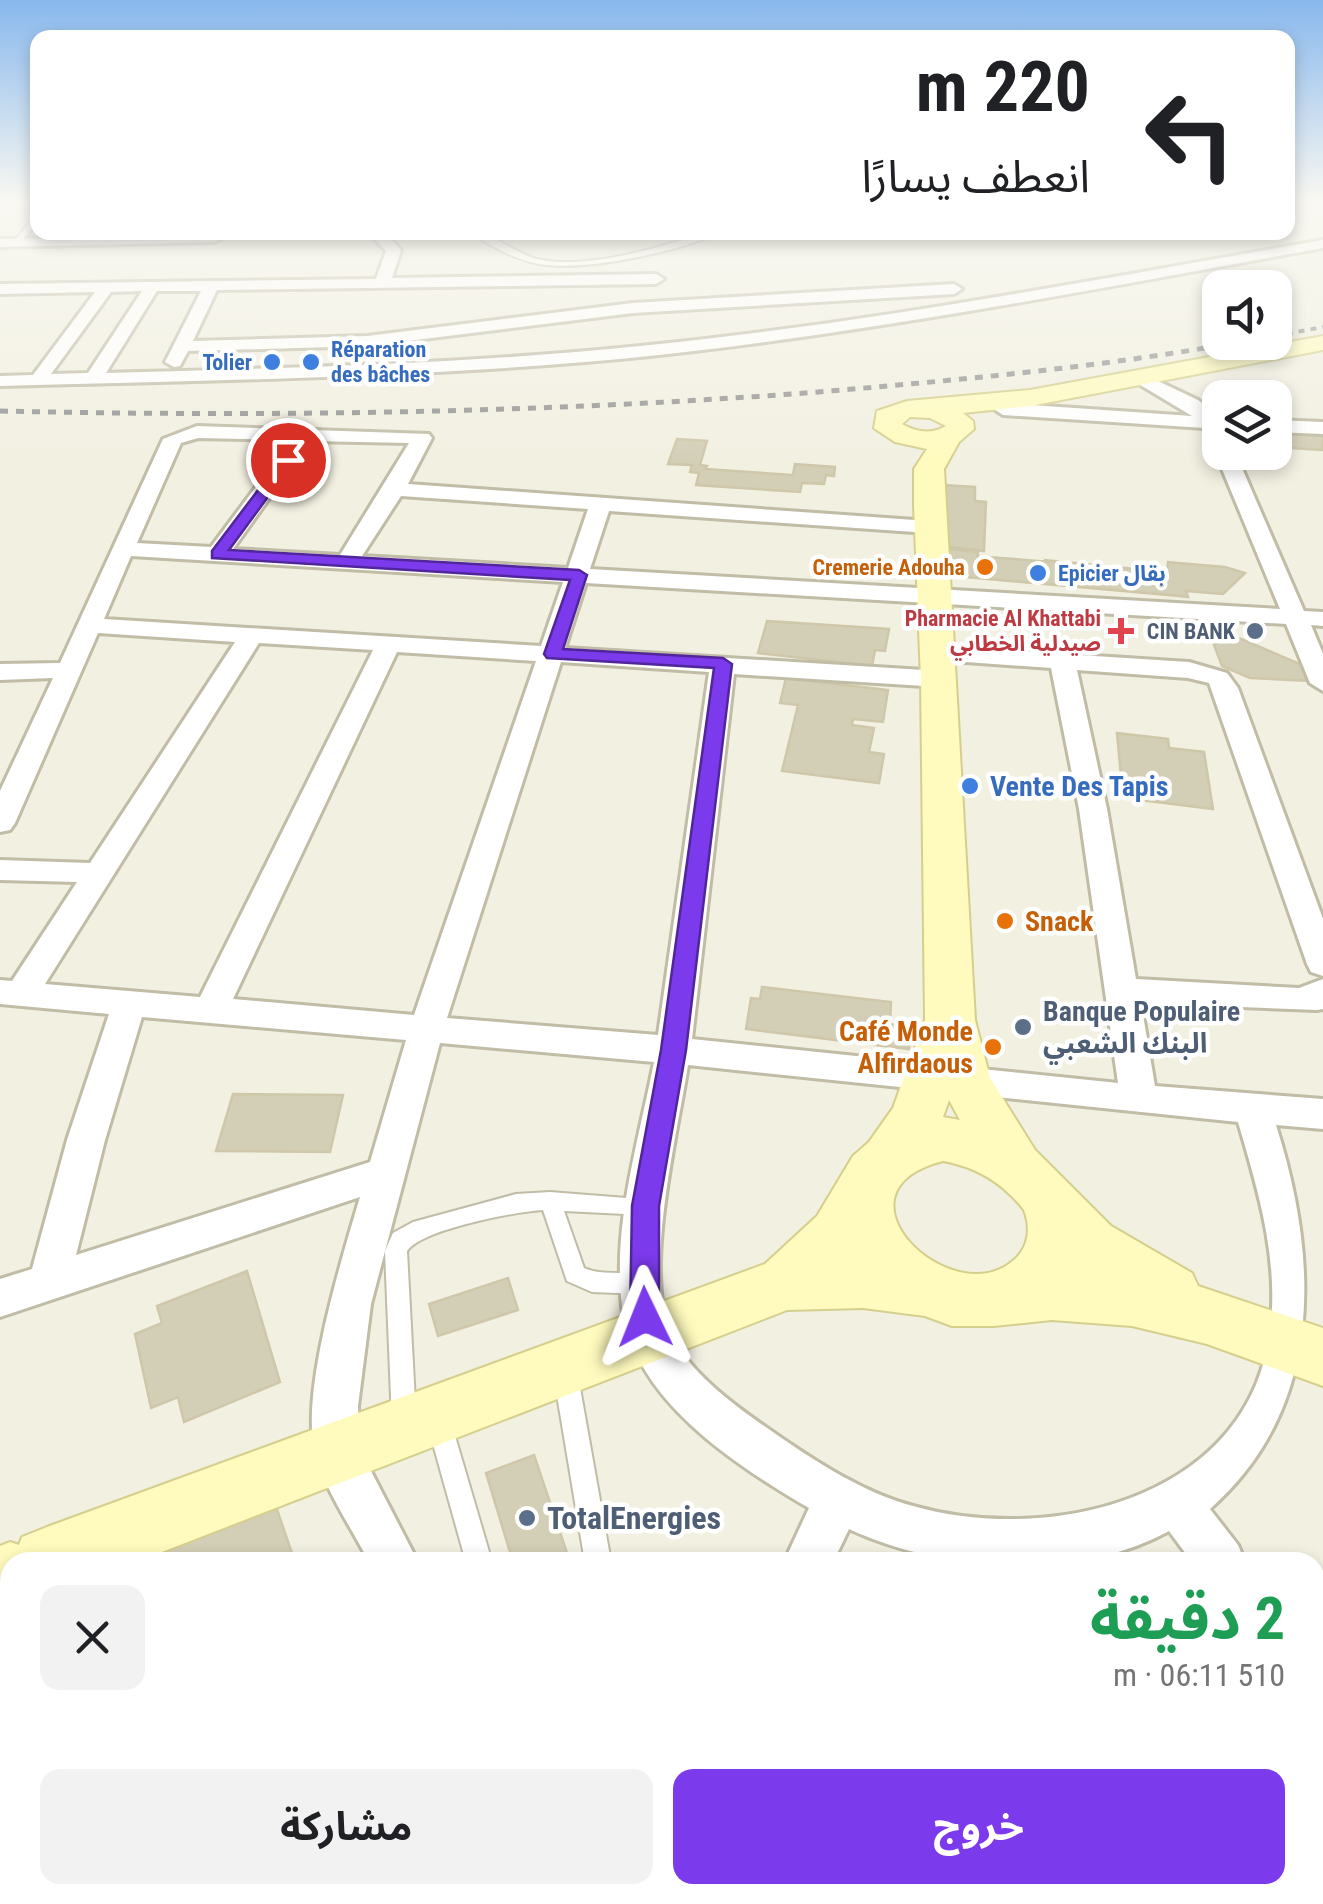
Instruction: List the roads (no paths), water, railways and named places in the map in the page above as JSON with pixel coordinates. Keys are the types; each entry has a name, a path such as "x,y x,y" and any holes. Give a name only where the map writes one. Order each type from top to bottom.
{"street":[{"path":"0,312 27,289"},
{"path":"38,380 106,289"},
{"path":"94,378 143,314 152,289"},
{"path":"168,375 190,312 209,289"},
{"path":"546,289 552,317 574,356"},
{"path":"181,346 367,341 552,317 694,304 958,289 1051,292"},
{"path":"0,381 367,369 574,356 741,340 1069,289"},
{"path":"840,296 870,321"},
{"path":"694,304 710,316"},
{"path":"725,328 741,340"},
{"path":"367,341 367,369"},
{"path":"1030,398 1002,408 946,444 902,436 888,428 886,418 900,411 1030,398 1143,379 1323,343"},
{"path":"1143,379 1191,404 1202,415"},
{"path":"1002,408 1202,428"},
{"path":"786,1283 838,1234 879,1169 948,1080 950,1020 939,666 929,526 950,415 919,409"},
{"path":"1292,427 1323,428"},
{"path":"0,824 13,761 67,670 173,439 196,432 421,437 423,440 395,490 347,562"},
{"path":"218,554 306,434"},
{"path":"1232,470 1323,683"},
{"path":"395,490 929,526"},
{"path":"389,1552 337,1451 341,1359 360,1257 426,1029 601,503"},
{"path":"124,549 1323,619"},
{"path":"88,625 723,664 939,666 1063,662 1200,672 1222,682 1323,964"},
{"path":"11,993 98,873 251,636"},
{"path":"210,1010 388,645"},
{"path":"1063,662 1094,810 1139,1099"},
{"path":"723,664 673,1050 646,1206 646,1309 689,1388 731,1429 839,1499 914,1531 1002,1544 1062,1542 1150,1518 1177,1504 1238,1454 1306,1350 1287,1230 1253,1109"},
{"path":"0,672 67,670"},
{"path":"0,870 98,873"},
{"path":"1123,990 1299,1000 1318,998 1323,991"},
{"path":"11,993 673,1050 1139,1099 1323,1114"},
{"path":"49,1282 86,1140 129,1003"},
{"path":"948,1080 1030,1182 1090,1244 1218,1317"},
{"path":"934,1293 903,1277 874,1246 863,1210 879,1169 915,1143 943,1139 986,1147 1030,1182 1055,1234 1051,1257 1032,1282 1009,1294"},
{"path":"0,1298 384,1174"},
{"path":"74,1552 565,1368 646,1309 786,1283 864,1281 977,1301 1009,1294 1066,1290 1125,1295 1218,1317 1306,1350"},
{"path":"813,1552 839,1499"},
{"path":"1177,1504 1213,1552"}],"lane":[{"path":"550,1201 575,1274 646,1309"},
{"path":"475,1552 420,1420 396,1252 401,1240 412,1231 516,1203 646,1206"},
{"path":"360,1257 396,1252"},
{"path":"565,1368 596,1552"}],"railway":[{"path":"1292,333 1323,327"},
{"path":"0,411 205,414 614,405 1030,372 1202,348"}],"place":[{"name":"Tolier","path":"272,362"},
{"name":"Réparation des bâches","path":"311,362"},
{"name":"Cremerie Adouha","path":"985,567"},
{"name":"Epicier بقال","path":"1038,573"},
{"name":"Pharmacie Al Khattabi صيدلية الخطابي","path":"1121,631"},
{"name":"CIN BANK","path":"1255,631"},
{"name":"Vente Des Tapis","path":"970,786"},
{"name":"Snack","path":"1005,921"},
{"name":"Banque Populaire البنك الشعبي","path":"1023,1027"},
{"name":"Café Monde Alfirdaous","path":"993,1047"},
{"name":"TotalEnergies","path":"527,1518"}]}
